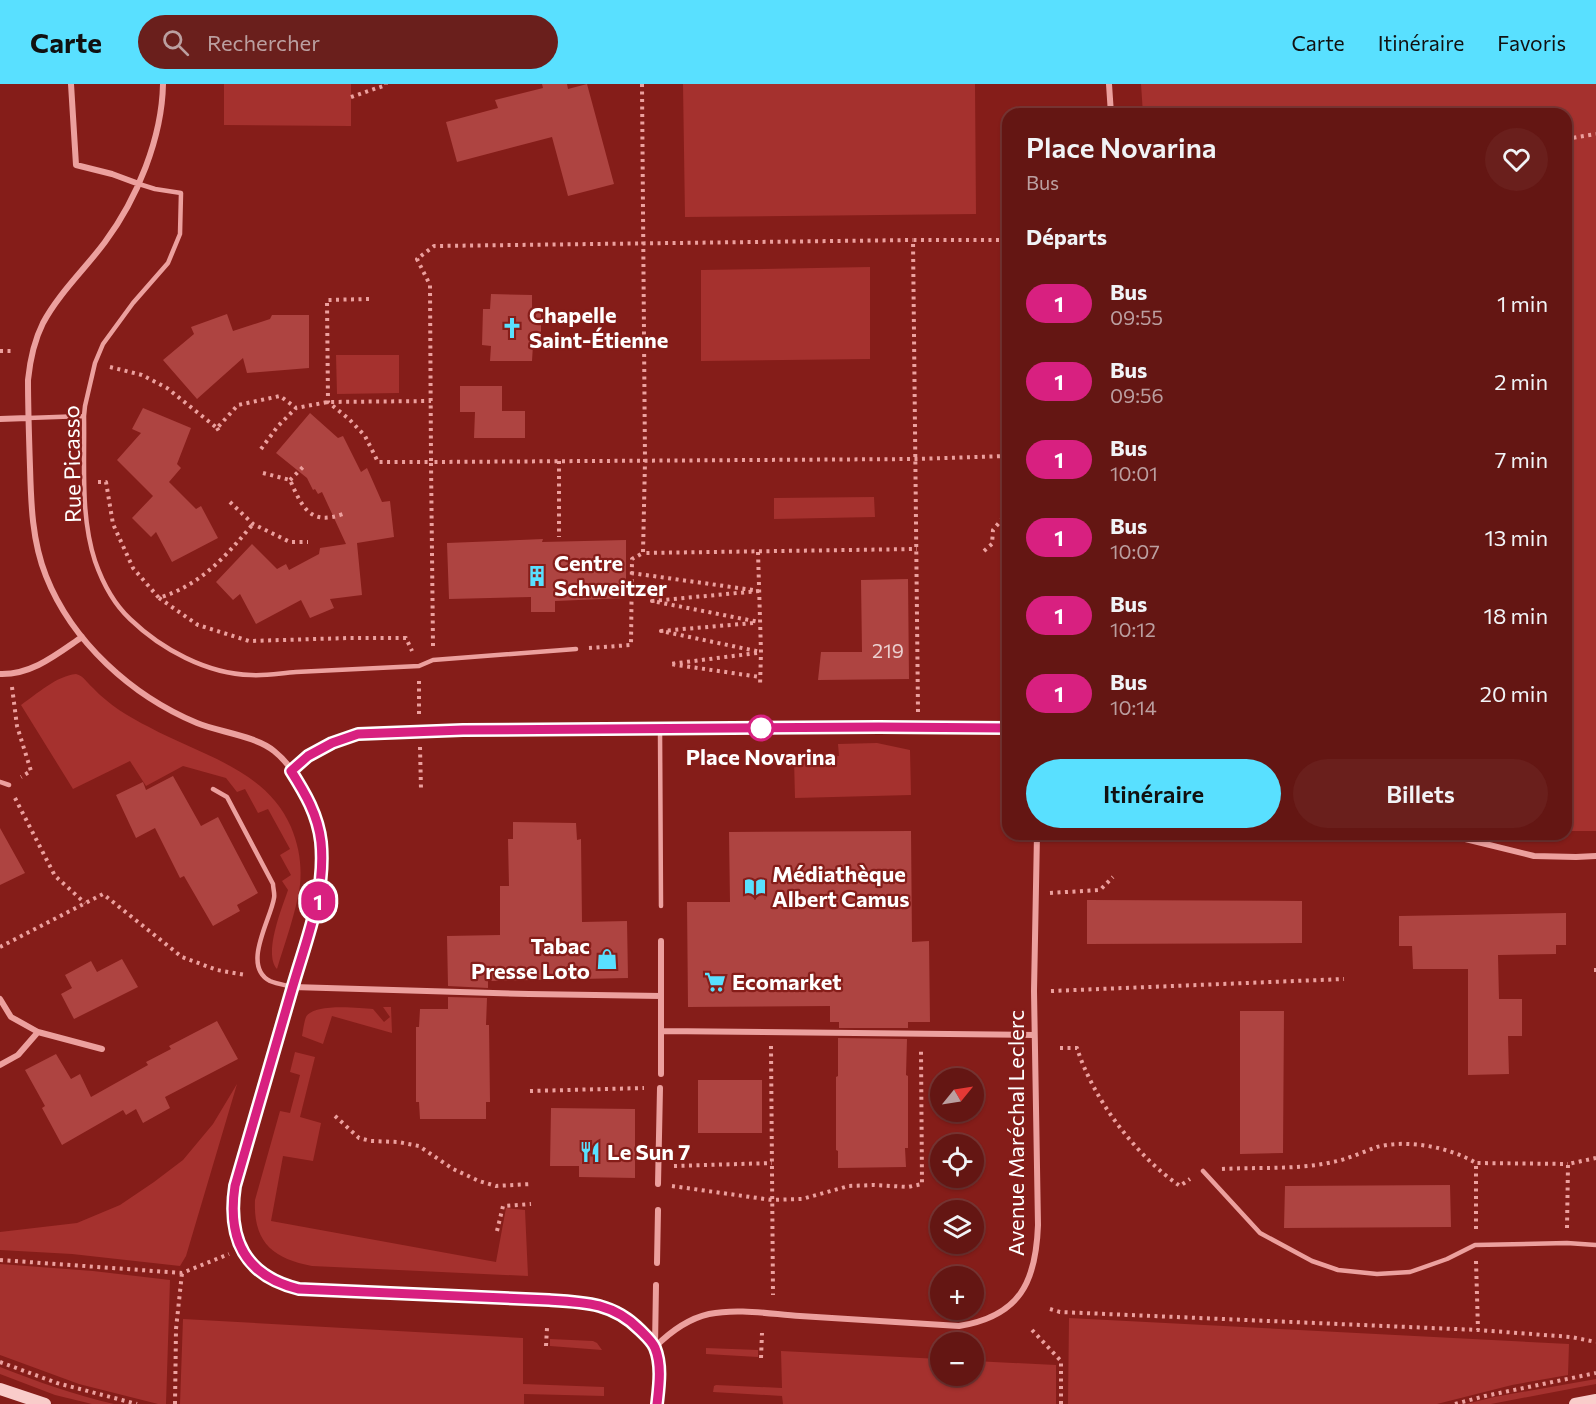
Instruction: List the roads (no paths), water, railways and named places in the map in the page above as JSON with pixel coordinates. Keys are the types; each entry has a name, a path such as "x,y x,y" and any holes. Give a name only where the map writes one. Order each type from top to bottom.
{"main road":[{"path":"0,1389 45,1404"},
{"path":"1575,1404 1596,1400"}],"street":[{"path":"71,84 76,165 139,184"},
{"path":"163,84 157,127 148,160 126,211 106,241 52,308 43,324 30,360 28,418 31,504 36,544 58,602 82,637 100,657 120,676 157,702 197,723 261,743 274,751 291,771 315,816 321,840 322,866 319,897 312,928 235,1186 232,1217 241,1249 256,1267 274,1281 299,1289 588,1302 624,1315 655,1347"},
{"path":"1109,84 1111,108"},
{"path":"0,419 28,418"},
{"path":"0,674 11,675 31,670 82,637"},
{"path":"291,771 308,756 332,743 358,734 419,731 879,727 1002,729"},
{"name":"Avenue Maréchal Leclerc","path":"655,1347 669,1332 693,1319 723,1312 959,1326 984,1321 1007,1308 1023,1290 1038,1251 1034,1035 1037,840"},
{"path":"1469,840 1534,856 1596,856"},
{"path":"660,1074 661,941"},
{"path":"293,987 661,996"},
{"path":"0,999 11,1017 38,1032 102,1049"},
{"path":"661,1031 1034,1035"},
{"path":"0,1065 18,1055 38,1032"},
{"path":"658,1184 660,1088"},
{"path":"657,1263 658,1210"},
{"path":"656,1285 655,1347 659,1366 657,1404"}],"lane":[{"name":"Rue Picasso","path":"139,184 181,193 180,234 168,263 113,328 103,344 95,363 84,417 84,504 95,561 115,602 129,618 175,652 200,664 225,672 251,675 419,666 433,660 576,649"},
{"path":"28,418 84,417"},
{"path":"660,729 661,906"},
{"path":"0,782 9,785"},
{"path":"213,789 227,798 273,884 274,896 257,950 263,975 269,980 293,987"},
{"path":"1203,1170 1260,1233 1312,1261 1338,1270 1377,1275 1410,1272 1447,1259 1476,1245 1567,1243 1596,1245"}],"place":[{"name":"Chapelle Saint-Étienne","path":"512,328"},
{"name":"Centre Schweitzer","path":"537,576"},
{"name":"Place Novarina","path":"761,728"},
{"name":"Médiathèque Albert Camus","path":"755,887"},
{"name":"Tabac Presse Loto","path":"607,959"},
{"name":"Ecomarket","path":"715,982"},
{"name":"Le Sun 7","path":"590,1152"}]}
